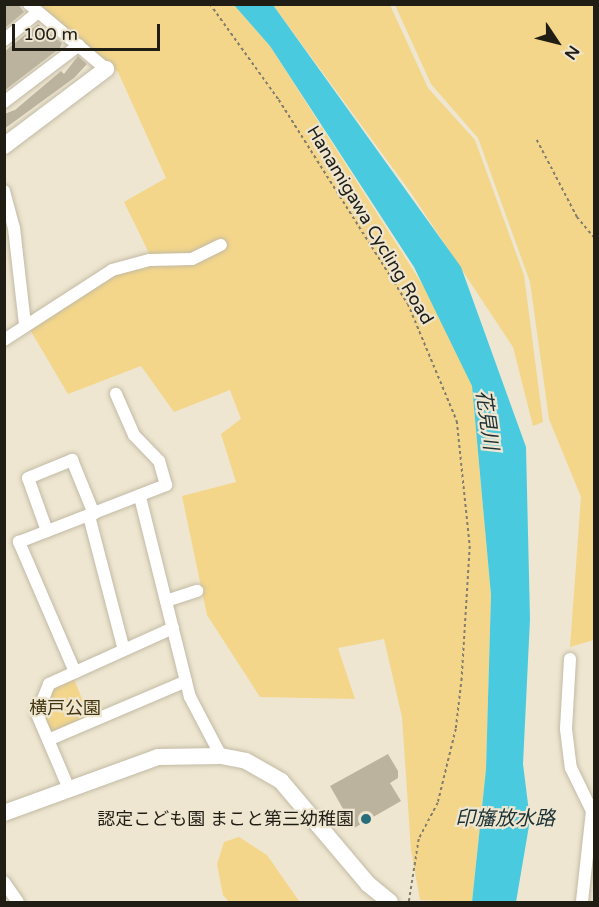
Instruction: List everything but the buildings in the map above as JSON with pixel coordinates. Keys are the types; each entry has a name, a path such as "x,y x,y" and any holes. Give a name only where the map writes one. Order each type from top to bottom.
{"street":[{"path":"4,40 33,8 106,69 4,146"},
{"path":"4,102 79,45"},
{"path":"4,191 17,247 25,325"},
{"path":"4,340 112,270 150,260 192,259 221,245"},
{"path":"75,672 19,542 166,485 159,461 134,435 116,394"},
{"path":"46,531 28,478 72,459 92,515 124,650"},
{"path":"140,497 190,697 220,756"},
{"path":"166,601 197,591"},
{"path":"69,789 37,714 49,684 173,628"},
{"path":"570,659 566,729 572,768 592,811 582,903"},
{"path":"48,741 186,681"},
{"path":"4,813 158,757 220,756 246,761 281,781 376,894 390,903"},
{"path":"4,882 18,903"}],"path":[{"name":"Hanamigawa Cycling Road","path":"210,4 279,100 408,304 457,421 470,546 462,678 456,729 438,803 419,839 409,903"},
{"path":"537,140 577,217 594,237"}],"green space":[{"path":"34,5 234,5 270,46 438,309 472,386 491,595 486,769 472,902 420,900 411,850 402,717 384,639 338,648 355,699 260,697 207,615 182,496 236,482 221,434 241,419 230,390 174,412 141,366 68,394 29,328 94,279 151,257 124,202 166,178 118,72"},
{"path":"273,5 390,5 428,88 475,140 524,275 543,422 533,426 513,347 409,190"},
{"path":"395,5 594,5 594,640 570,647 581,497 549,419 530,282 478,138 431,84"},
{"name":"横戸公園","path":"73,677 90,718 54,734 48,732 41,717 52,686"},
{"path":"239,837 267,855 299,901 318,902 229,902 223,895 217,864 224,842"}],"water":[{"name":"印旛放水路","path":"234,5 273,5 461,267 526,447 530,619 523,764 530,820 516,902 472,902 486,769 491,595 472,386 414,267 270,46"}],"place":[{"name":"認定こども園 まこと第三幼稚園","path":"366,819"}],"water label":[{"name":"花見川","path":"486,420"}]}
